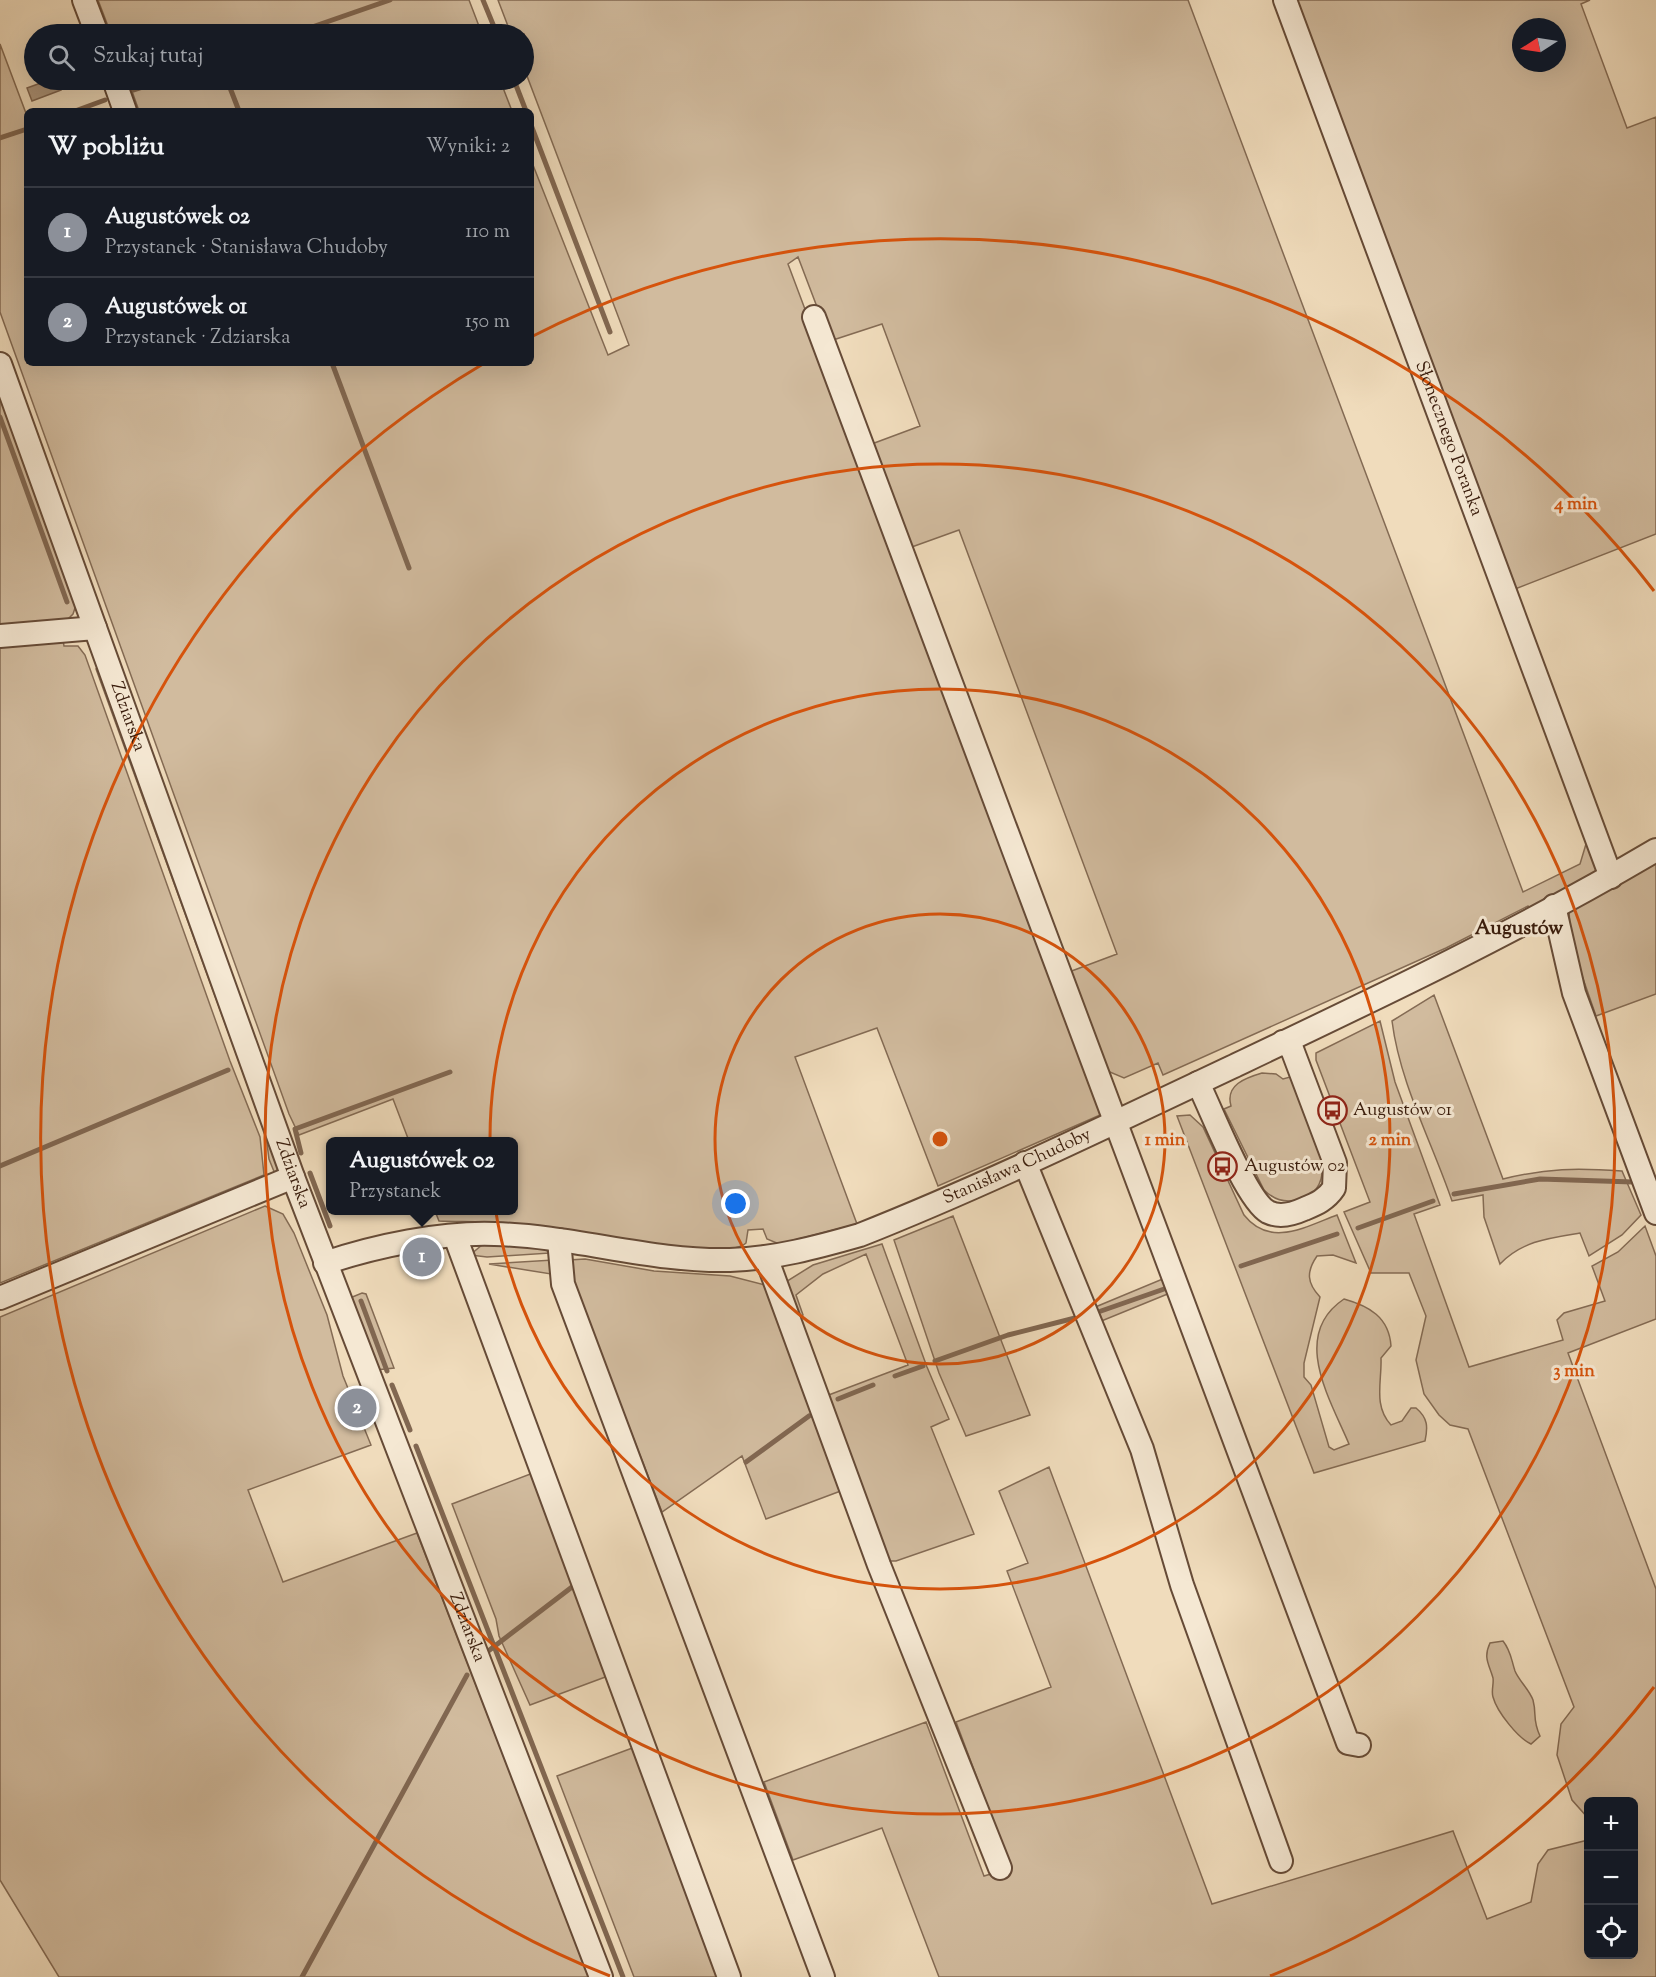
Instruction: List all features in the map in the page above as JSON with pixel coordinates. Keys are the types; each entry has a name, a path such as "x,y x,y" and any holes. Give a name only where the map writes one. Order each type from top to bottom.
{"street":[{"path":"84,0 93,24"},
{"name":"Słonecznego Poranka","path":"1285,0 1611,877"},
{"path":"118,90 124,108"},
{"path":"814,317 1348,1743 1359,1745"},
{"name":"Zdziarska","path":"0,364 325,1263 601,1977"},
{"path":"0,636 95,628"},
{"name":"Stanisława Chudoby","path":"325,1263 358,1252 455,1236 495,1234 559,1240 692,1259 731,1260 766,1257 819,1247 860,1235 1117,1122 1425,974 1611,877 1656,850"},
{"path":"1554,906 1574,993 1656,1213"},
{"path":"1198,1083 1247,1186 1262,1208 1280,1215 1296,1213 1320,1202 1334,1188 1335,1164 1292,1049 1283,1042"},
{"path":"1025,1163 1142,1449 1182,1586 1281,1861"},
{"path":"0,1298 293,1177"},
{"path":"455,1236 729,1977"},
{"path":"559,1240 564,1284 823,1977"},
{"path":"766,1257 879,1565 1000,1868"}],"shaded area":[{"path":"98,0 469,0 478,24 107,24"},
{"path":"498,0 1188,0 1523,892 1580,864 1586,844 1593,847 1600,866 1595,878 1532,915 1528,906 1446,948 1163,1075 1158,1063 1124,1078 1105,1070 1069,972 1117,954 959,530 909,548 869,445 920,426 882,324 830,341 798,257 788,264 1107,1112 938,1186 877,1028 795,1057 857,1224 779,1244 767,1239 763,1229 748,1230 746,1243 732,1248 708,1249 644,1243 531,1225 439,1221 437,1215 518,1215 518,1137 407,1137 393,1099 299,1135 289,1114 0,312 0,44 24,108 24,366 534,366 534,168 608,355 629,345 532,90 534,24 507,24"},
{"path":"1296,0 1590,0 1581,4 1627,128 1656,117 1656,534 1515,589"},
{"path":"28,90 61,90 32,101"},
{"path":"132,90 504,90 511,108 138,108"},
{"path":"0,389 76,605 73,614 68,619 0,626"},
{"path":"63,640 64,646 78,646 85,655 230,1061 260,1137 264,1175 0,1283 0,646"},
{"path":"99,665 278,1168 275,1174 269,1159 266,1136 96,669"},
{"path":"1656,860 1656,994 1596,1016 1571,944 1569,910"},
{"path":"1434,995 1503,1179 1562,1170 1622,1171 1641,1215 1622,1235 1589,1256 1580,1233 1547,1239 1517,1250 1500,1264 1484,1217 1483,1195 1452,1201 1409,1090 1396,1044 1392,1021"},
{"path":"1380,1021 1395,1082 1440,1205 1414,1214 1469,1367 1563,1340 1557,1320 1564,1313 1605,1301 1592,1266 1618,1252 1645,1226 1656,1256 1656,1319 1568,1353 1656,1589 1656,1977 939,1977 882,1828 793,1860 764,1782 926,1722 984,1876 1011,1868 956,1722 1051,1687 1007,1571 1028,1563 999,1491 1049,1467 1212,1904 1453,1831 1487,1919 1531,1902 1538,1864 1548,1850 1584,1841 1584,1959 1638,1959 1638,1797 1584,1797 1584,1814 1572,1800 1557,1755 1561,1724 1574,1707 1468,1429 1450,1425 1439,1415 1424,1394 1416,1360 1426,1316 1409,1273 1371,1273 1344,1212 1370,1202 1316,1060 1316,1053"},
{"path":"1262,1073 1276,1074 1283,1079 1290,1077 1295,1083 1320,1148 1321,1181 1313,1193 1298,1200 1280,1200 1264,1190 1224,1109 1231,1106 1231,1093 1238,1084"},
{"path":"1190,1115 1203,1127 1244,1215 1254,1225 1265,1231 1288,1232 1337,1215 1356,1263 1333,1255 1317,1256 1313,1262 1310,1282 1320,1297 1304,1363 1304,1377 1311,1385 1329,1447 1334,1450 1349,1444 1325,1388 1319,1368 1317,1349 1319,1331 1328,1314 1344,1299 1369,1309 1382,1320 1386,1327 1391,1346 1381,1358 1380,1393 1385,1418 1391,1425 1402,1421 1411,1408 1416,1408 1423,1415 1426,1423 1425,1441 1314,1473 1177,1116"},
{"path":"265,1206 283,1214 294,1233 327,1315 343,1376 371,1445 248,1490 283,1582 417,1533 589,1977 59,1977 0,1880 0,1317"},
{"path":"953,1216 1030,1415 966,1436 939,1373 894,1240"},
{"path":"882,1244 927,1367 949,1419 931,1427 974,1534 896,1561 887,1561 826,1396 908,1365 866,1254 823,1274 796,1295 803,1315 797,1319 784,1283 813,1265"},
{"path":"482,1245 539,1246 551,1253 487,1257 470,1255"},
{"path":"585,1259 654,1271 730,1276 769,1286 846,1489 766,1519 742,1456 662,1512 570,1274 569,1260"},
{"path":"553,1260 551,1274 489,1264"},
{"path":"1165,1278 1170,1293 1099,1322 1093,1308"},
{"path":"362,1293 366,1294 394,1368 376,1370 350,1298"},
{"path":"533,1473 608,1676 530,1705 499,1636 496,1619 452,1504"},
{"path":"1503,1641 1517,1675 1533,1700 1536,1725 1540,1736 1531,1744 1509,1724 1493,1697 1493,1678 1487,1661 1487,1653 1490,1643"},
{"path":"635,1747 719,1977 634,1977 557,1776"}],"waterway":[{"path":"321,24 390,0"},
{"path":"483,0 493,24"},
{"path":"231,90 238,108"},
{"path":"518,90 525,108"},
{"path":"83,108 105,100"},
{"path":"0,138 24,130"},
{"path":"534,133 610,332"},
{"path":"333,366 409,568"},
{"path":"0,417 67,602"},
{"path":"0,1166 228,1070"},
{"path":"301,1153 295,1129 450,1072"},
{"path":"310,1173 330,1226"},
{"path":"1454,1194 1540,1179 1633,1182"},
{"path":"1358,1228 1433,1201"},
{"path":"1241,1266 1337,1234"},
{"path":"1101,1311 1167,1288"},
{"path":"361,1301 387,1371"},
{"path":"935,1361 1008,1335 1075,1318"},
{"path":"895,1376 923,1366"},
{"path":"392,1385 410,1430"},
{"path":"838,1399 873,1385"},
{"path":"746,1462 809,1416"},
{"path":"416,1446 623,1977"},
{"path":"487,1652 572,1587"},
{"path":"302,1977 467,1675"}],"place":[{"name":"Augustów 01","path":"1332,1111"},
{"name":"Augustów 02","path":"1223,1167"},
{"name":"Augustówek 02","path":"422,1257"},
{"name":"Augustówek 01","path":"357,1408"}],"district":[{"name":"Augustów","path":"1519,929"}]}
